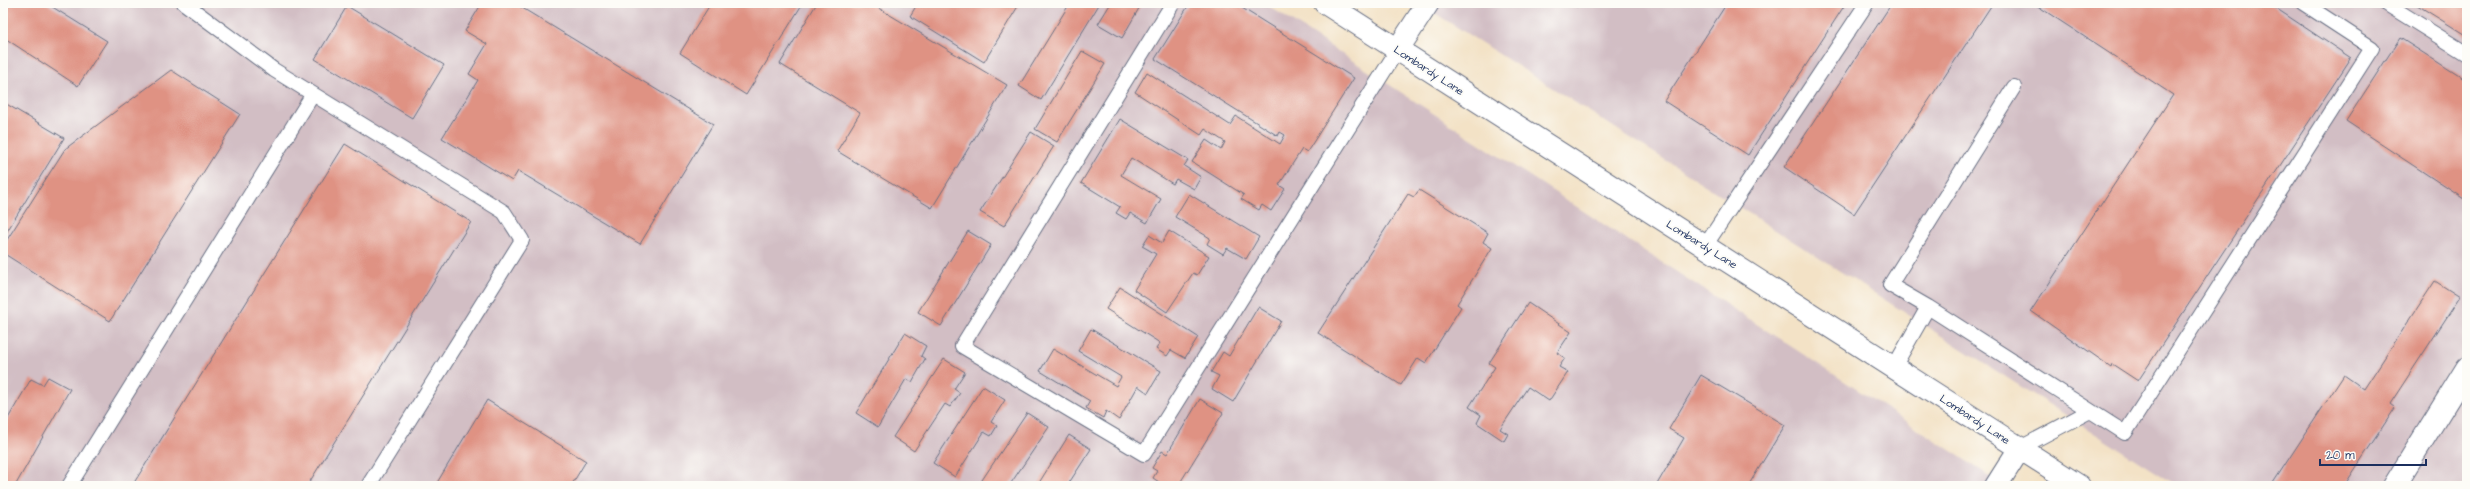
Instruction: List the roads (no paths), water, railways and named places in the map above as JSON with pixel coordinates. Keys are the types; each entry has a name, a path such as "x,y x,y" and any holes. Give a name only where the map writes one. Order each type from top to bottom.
{"main road":[{"name":"Lombardy Lane","path":"1325,3 2079,486"},
{"path":"1398,49 1428,3"},
{"path":"2394,486 2467,368"},
{"path":"1996,486 2020,448"}],"lane":[{"path":"184,3 274,70 504,212 522,240 368,486"},
{"path":"1173,3 962,346 1144,454 1398,49"},
{"path":"1705,246 1867,3"},
{"path":"2014,87 1890,285 1928,307 2125,433 2372,48 2303,3"},
{"path":"2385,3 2467,54"},
{"path":"69,486 313,94"},
{"path":"1894,367 1928,307"},
{"path":"2020,448 2090,411"}]}
